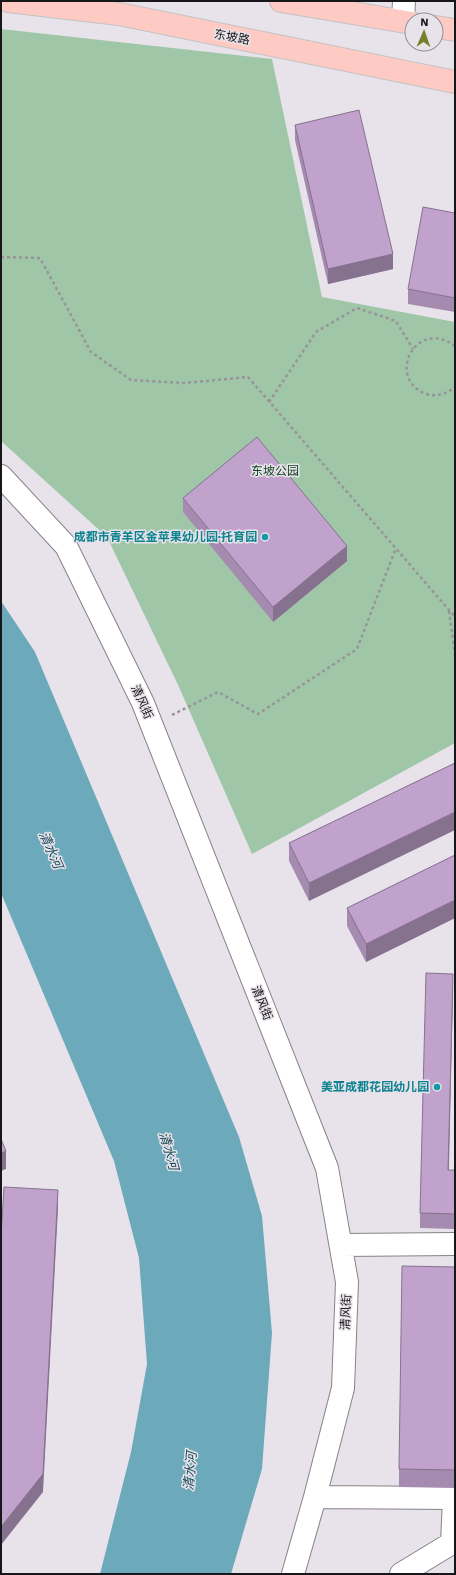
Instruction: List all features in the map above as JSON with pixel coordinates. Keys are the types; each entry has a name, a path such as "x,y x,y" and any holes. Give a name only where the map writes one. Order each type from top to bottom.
{"main road":[{"name":"东坡路","path":"8,1 119,14 455,82"},
{"path":"289,2 404,15"},
{"path":"444,28 455,30"}],"street":[{"name":"清风街","path":"1,476 66,546 144,703 327,1168 342,1245 347,1282 343,1388 315,1497 293,1574"},
{"path":"342,1245 455,1244"},
{"path":"315,1497 454,1498 454,1543 401,1574"}],"path":[{"path":"1,257 40,258 91,352 131,380 184,383 248,377 455,617"},
{"path":"270,402 316,332 358,308 396,321 413,349"},
{"path":"455,346 448,341 439,338 429,338 420,342 413,349 408,357 406,366 408,376 413,385 419,391 437,396 446,393 455,387"},
{"path":"152,725 218,692 258,714 357,649 396,548"},
{"path":"449,610 455,655"}],"green space":[{"name":"东坡公园","path":"1,29 272,59 322,297 455,322 455,743 252,854 179,687 107,537 1,441"}],"water":[{"name":"清水河","path":"1,601 35,652 239,1137 262,1216 272,1333 262,1469 231,1574 100,1574 131,1452 147,1364 139,1258 114,1161 1,893"}],"building":[{"path":"359,110 393,254 328,269 295,125"},
{"path":"423,207 455,213 455,298 408,289"},
{"name":"成都市青羊区金苹果幼儿园·托育园","path":"257,437 347,546 273,607 183,498"},
{"path":"455,763 455,812 309,883 289,843"},
{"path":"455,855 455,900 366,944 347,908"},
{"name":"美亚成都花园幼儿园","path":"426,973 453,974 448,1170 455,1170 455,1214 420,1213"},
{"path":"1,1139 6,1151 1,1153"},
{"path":"4,1187 58,1190 43,1474 1,1527 1,1237"},
{"path":"402,1266 455,1267 455,1470 399,1469"}],"place":[{"name":"成都市青羊区金苹果幼儿园·托育园","path":"265,537"},
{"name":"美亚成都花园幼儿园","path":"437,1087"}]}
